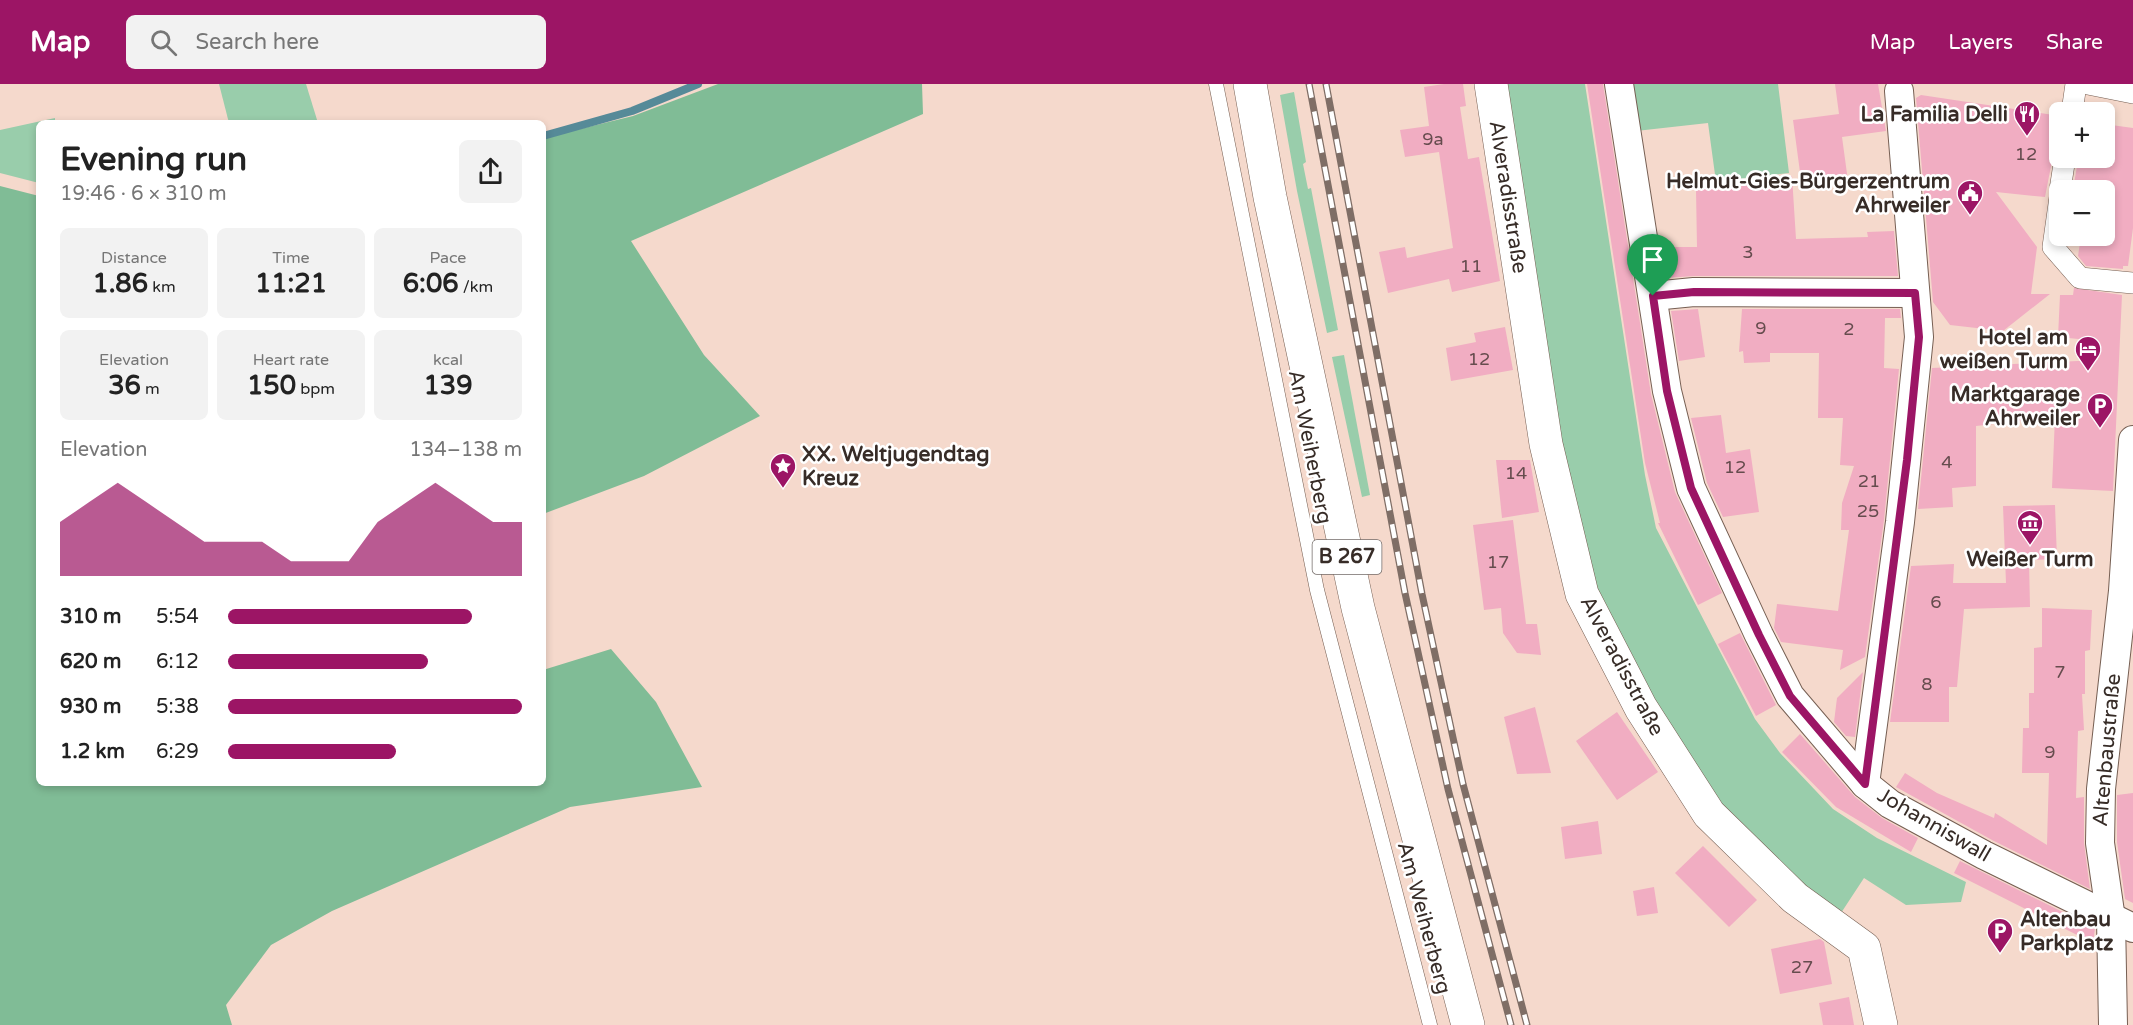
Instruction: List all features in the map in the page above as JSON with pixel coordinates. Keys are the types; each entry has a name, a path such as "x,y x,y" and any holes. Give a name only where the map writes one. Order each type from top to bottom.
{"street":[{"name":"B 267","path":"1250,84 1270,197 1358,608 1468,1025"},
{"name":"Alveradisstraße","path":"1491,84 1546,444 1582,594 1641,708 1709,814 1795,898 1864,948 1881,1025"},
{"name":"Johanniswall","path":"1619,84 1667,391 1691,488 1790,696 1865,784 1890,804 1984,855 2122,923"},
{"path":"2073,102 2076,84"},
{"path":"2088,84 2133,93 2132,84"},
{"path":"1865,784 1904,487 1919,337 1898,87"},
{"path":"2053,246 2080,278 2133,284"},
{"path":"1653,296 1694,292 1915,293"},
{"name":"Altenbaustraße","path":"2113,1025 2122,923 2100,843 2101,789 2128,591 2133,440"}],"lane":[{"name":"Am Weiherberg","path":"1216,84 1317,590 1430,1025"}],"green space":[{"path":"219,84 306,84 317,120 228,120"},
{"path":"718,84 922,84 923,114 631,241 704,355 760,416 644,476 546,513 546,137 633,116"},
{"path":"1498,84 1585,84 1645,475 1656,528 1755,719 1780,753 1833,809 1877,838 1966,882 1961,902 1906,905 1864,878 1841,913 1804,887 1719,810 1649,701 1592,590 1559,438"},
{"path":"1628,84 1778,84 1789,173 1716,182 1708,123 1636,131"},
{"path":"1294,92 1306,162 1303,164 1308,189 1311,188 1338,330 1327,333 1297,191 1280,95"},
{"path":"36,122 36,182 0,173 0,130"},
{"path":"0,186 36,195 36,786 546,786 546,669 611,649 656,702 702,787 570,807 332,911 271,945 226,1005 232,1025 0,1025"},
{"path":"1344,355 1370,495 1362,497 1332,357"}],"building":[{"path":"1463,84 1466,106 1460,107 1468,159 1479,157 1500,281 1452,292 1449,279 1388,293 1379,252 1405,247 1407,258 1453,248 1439,152 1405,157 1400,130 1429,126 1424,87"},
{"path":"1587,84 1603,84 1651,394 1675,492 1722,593 1698,605 1658,523 1660,523 1645,463"},
{"path":"1835,84 1878,84 1886,131 1842,137 1848,181 1802,187 1793,120 1839,114"},
{"name":"Helmut-Gies-Bürgerzentrum Ahrweiler","path":"1921,95 2049,114 2051,168 2045,197 1996,192 2037,247 2031,294 2050,294 2003,331 1950,325 1933,302 1916,98"},
{"path":"2115,126 2133,128 2133,228 2128,266 2123,266 2123,269 2086,266 2078,256 2080,246 2115,246 2115,180 2075,180 2077,168 2115,168"},
{"path":"1792,176 1796,239 1868,237 1867,232 1894,231 1898,276 1666,278 1661,247 1697,247 1696,190"},
{"path":"2074,288 2122,295 2113,491 2052,488 2055,417 1976,426 1976,486 1952,488 1953,507 1918,509 1932,368 2098,360 2099,341 2058,337 2060,295 2073,295"},
{"path":"1698,309 1705,357 1679,361 1671,311"},
{"path":"1742,309 1900,309 1901,318 1885,318 1884,368 1899,369 1884,520 1865,657 1840,670 1843,650 1781,642 1774,628 1777,604 1838,611 1849,530 1841,530 1842,503 1854,466 1840,465 1843,418 1818,418 1819,353 1770,353 1770,362 1744,363 1743,351 1739,352"},
{"path":"1505,327 1513,370 1451,381 1446,348 1476,342 1474,333"},
{"path":"1721,415 1726,453 1750,449 1759,512 1723,517 1707,483 1691,418"},
{"path":"1496,460 1530,460 1539,512 1502,518"},
{"path":"2055,505 2057,559 2029,560 2030,607 1964,609 1957,687 1949,687 1949,722 1890,722 1911,566 1954,564 1953,583 2006,583 2003,506"},
{"path":"1513,520 1526,624 1537,624 1541,655 1517,653 1503,633 1501,608 1484,610 1473,525"},
{"path":"2042,608 2092,610 2090,650 2085,651 2085,694 2082,694 2084,730 2078,731 2076,798 2084,797 2084,843 2090,889 1992,840 1896,787 1905,773 1937,793 1994,818 1995,813 2047,845 2049,773 2022,773 2023,728 2029,728 2029,693 2034,693 2034,648 2042,647"},
{"path":"1740,633 1776,705 1756,716 1718,644"},
{"path":"1863,672 1855,737 1846,736 1834,722 1837,698"},
{"path":"1535,707 1551,773 1517,774 1504,717"},
{"path":"1617,712 1658,772 1617,800 1576,741"},
{"path":"1800,734 1855,797 1882,818 1918,838 1911,852 1836,807 1782,752"},
{"path":"2133,793 2133,903 2125,899 2117,842 2117,795"},
{"path":"1598,821 1602,854 1565,859 1561,827"},
{"path":"1703,846 1757,900 1729,927 1675,873"},
{"path":"1960,861 2095,928 2093,943 1954,873"},
{"path":"1654,887 1658,913 1637,916 1633,891"},
{"path":"1820,939 1824,942 1832,984 1780,994 1771,949"},
{"path":"1849,997 1854,1025 1823,1025 1819,1003"}],"waterway":[{"path":"546,135 632,111 698,84"}],"railway":[{"path":"1309,84 1405,593 1448,789 1511,1025"},
{"path":"1326,84 1422,594 1463,784 1527,1025"}],"place":[{"name":"La Familia Delli","path":"2027,137"},
{"name":"Helmut-Gies-Bürgerzentrum Ahrweiler","path":"1970,216"},
{"name":"Hotel am weißen Turm","path":"2088,372"},
{"name":"Marktgarage Ahrweiler","path":"2100,429"},
{"name":"XX. Weltjugendtag Kreuz","path":"783,489"},
{"name":"Weißer Turm","path":"2030,546"},
{"name":"Altenbau Parkplatz","path":"2000,954"}],"route":[{"path":"1694,292 1915,293 1919,337 1907,460 1865,784 1790,696 1691,488 1667,391 1653,296 1694,292"}]}
